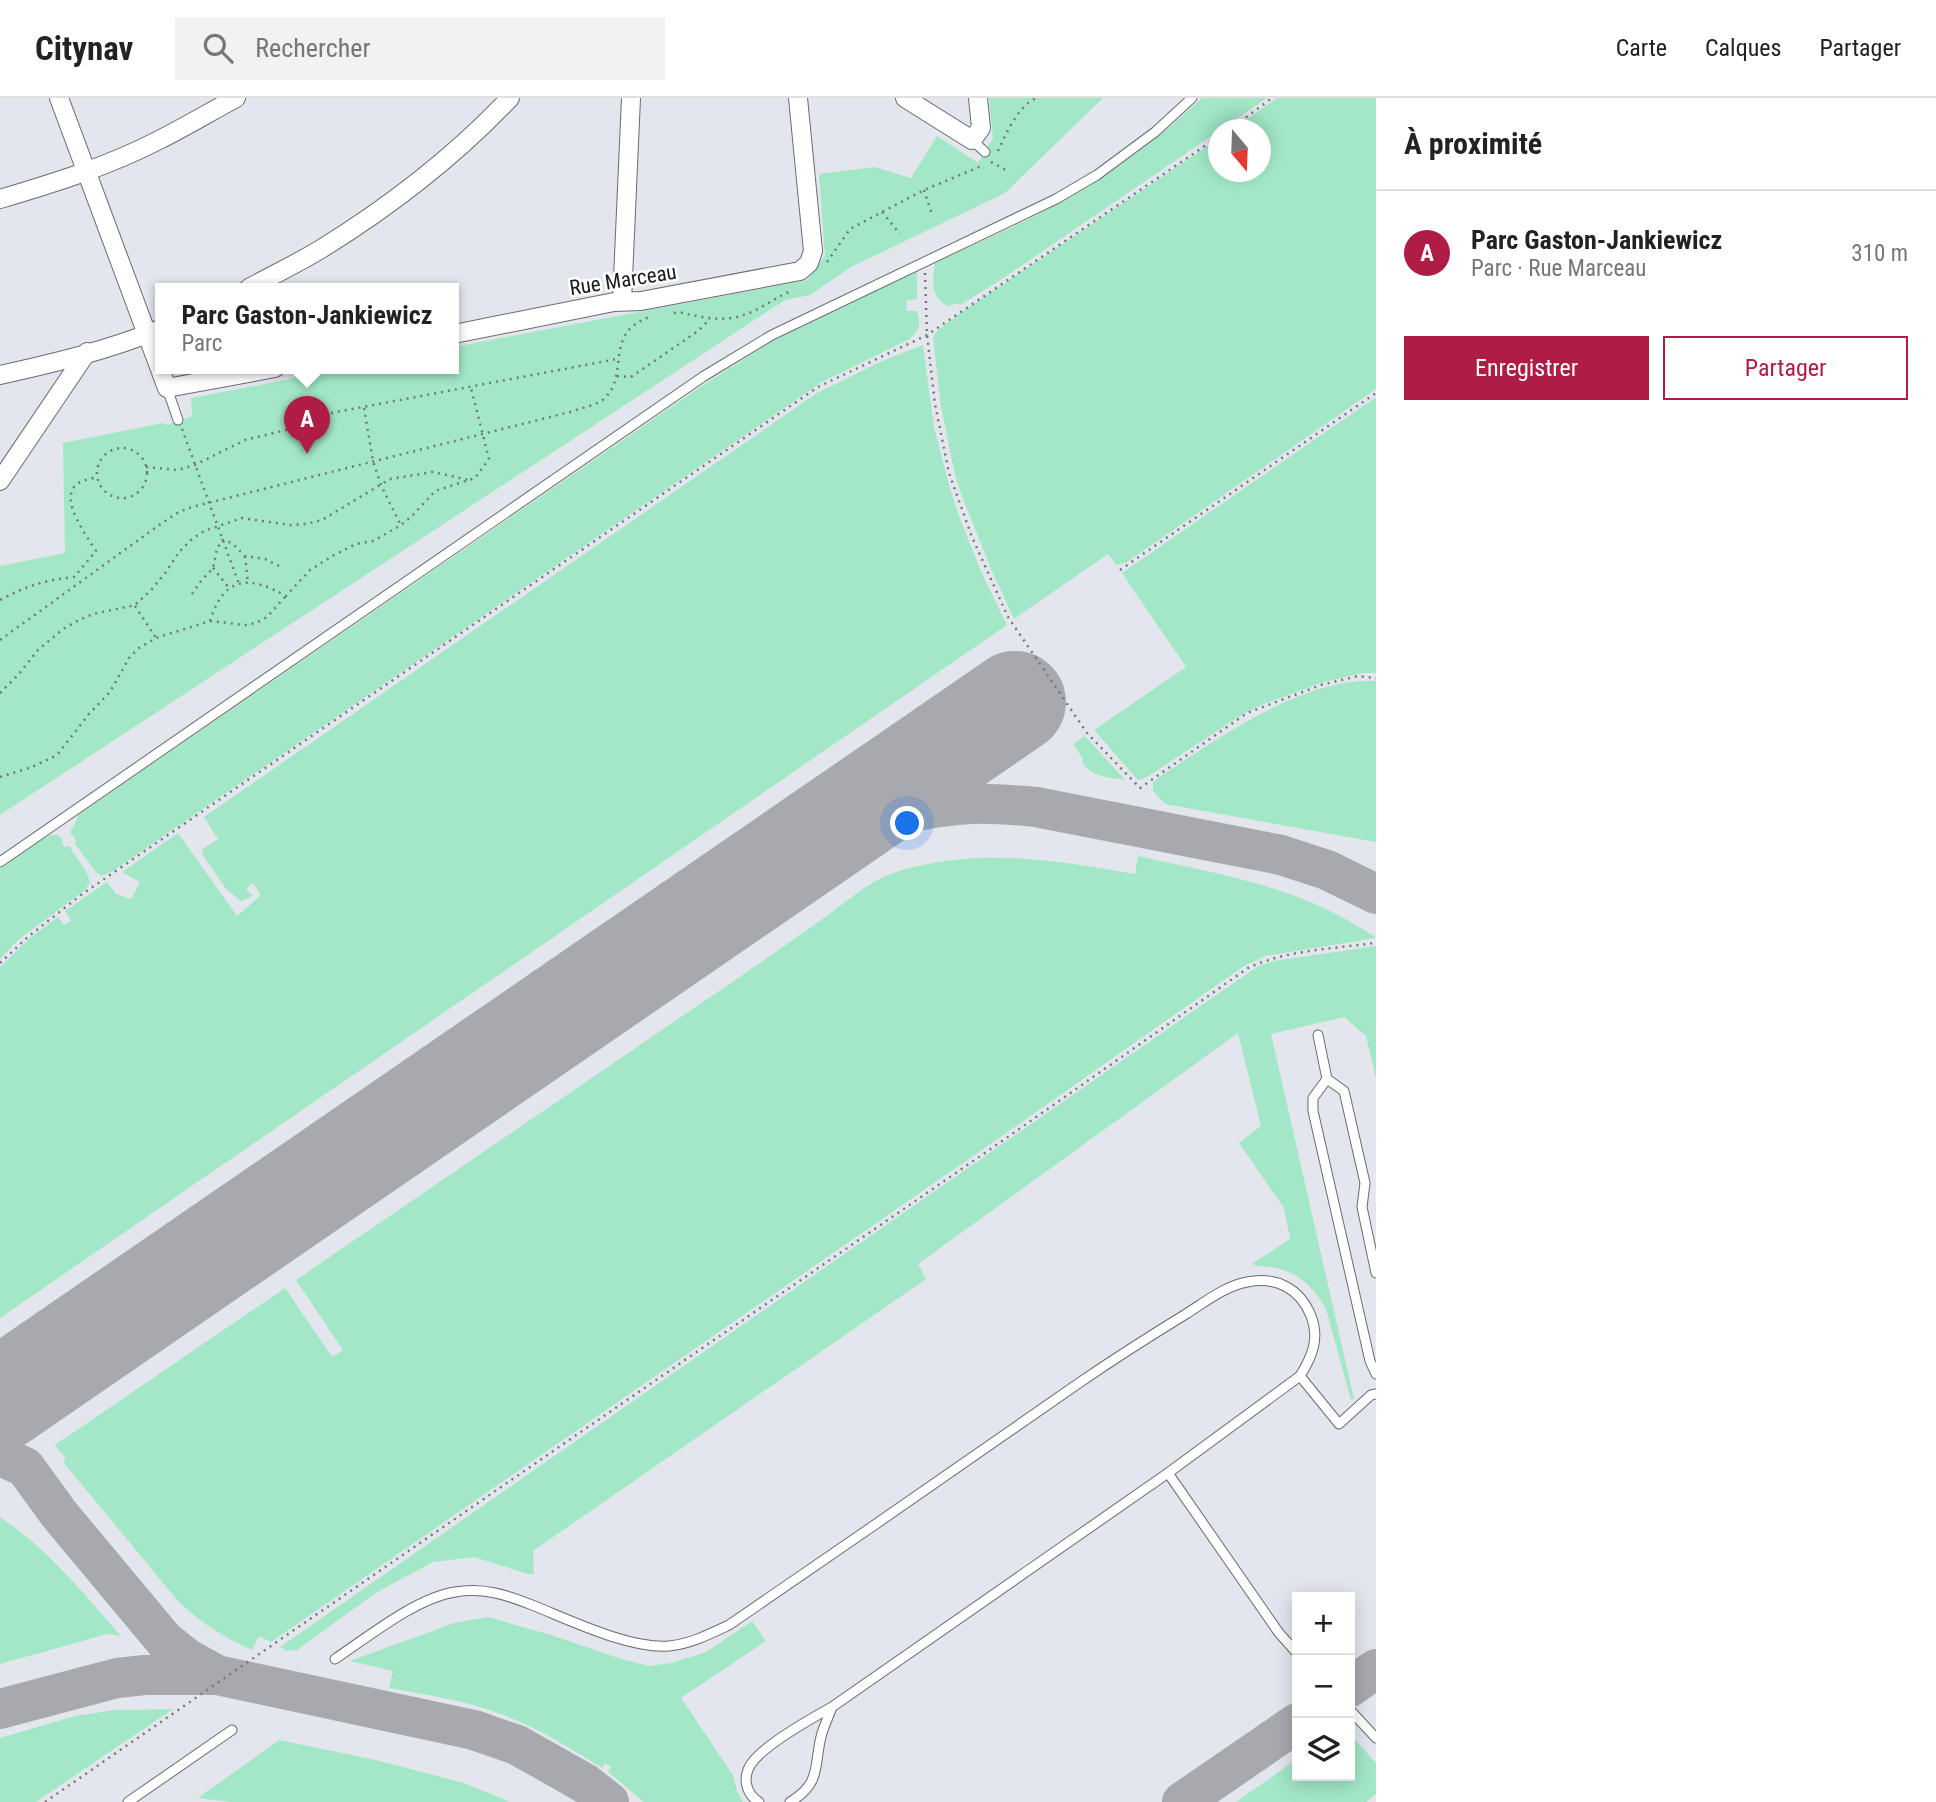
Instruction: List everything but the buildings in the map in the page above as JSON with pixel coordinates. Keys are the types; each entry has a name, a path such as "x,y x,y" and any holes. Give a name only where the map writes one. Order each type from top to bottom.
{"street":[{"path":"0,375 53,363 153,331 59,98"},
{"path":"0,199 87,172 157,141 236,98"},
{"path":"258,283 321,249 405,191 486,123 510,98"},
{"path":"622,301 631,98"},
{"name":"Rue Marceau","path":"459,333 622,301 641,301 800,271 809,263 813,251 798,98"},
{"path":"905,98 979,140"},
{"path":"978,98 979,140"},
{"path":"0,481 87,352"},
{"path":"164,374 167,388 243,374"}],"lane":[{"path":"0,862 704,376 772,335 1056,199 1097,175 1155,132 1192,98"},
{"path":"167,388 178,420"},
{"path":"1318,1035 1327,1079 1344,1091 1365,1183 1362,1207 1376,1273"},
{"path":"1327,1079 1313,1098 1313,1111 1370,1361 1376,1374"},
{"path":"335,1659 423,1602 453,1592 473,1590 505,1595 632,1643 667,1646 689,1642 729,1625 1119,1355 1223,1291 1243,1282 1267,1279 1280,1283 1297,1295 1307,1308 1314,1325 1314,1349 1300,1376 1168,1473 832,1707 808,1720 751,1763 745,1781 748,1791 759,1802"},
{"path":"1300,1376 1339,1424 1371,1395 1376,1394"},
{"path":"1168,1473 1279,1633 1292,1647"},
{"path":"790,1802 802,1794 814,1777 822,1734 832,1707"},
{"path":"1355,1715 1376,1738"},
{"path":"128,1802 232,1730"}],"path":[{"path":"1244,119 1272,98"},
{"path":"979,140 991,162 1010,170"},
{"path":"0,962 81,895 818,387 927,335 1208,144"},
{"path":"924,190 932,215"},
{"path":"881,211 900,234"},
{"path":"925,261 927,335 935,404 949,473 972,537 1008,617 1087,733 1140,788 1247,713 1321,685 1358,676 1376,678"},
{"path":"617,376 631,377 698,331 710,319"},
{"path":"146,467 177,470 195,465 245,440 290,429 331,413 617,359"},
{"path":"0,778 57,755 110,692 129,658 139,648 156,638 210,621 245,625 267,617 310,570 356,544 373,541 401,525 435,491 475,478 489,459 471,386"},
{"path":"1120,570 1376,393"},
{"path":"0,640 178,512 570,412 603,400"},
{"path":"363,408 380,485 401,525"},
{"path":"178,420 239,584"},
{"path":"121,449 137,453 146,467 142,488 123,498 109,495 97,477 97,469 106,454 121,449"},
{"path":"0,693 38,650 63,629 93,614 135,605 166,572 178,552 192,539 217,525 242,518 290,525 306,524 322,520 390,480 433,472 469,480"},
{"path":"74,577 96,551 72,507 71,492 81,482 97,477"},
{"path":"222,540 232,543 245,556 265,559 279,566"},
{"path":"192,594 213,568 222,540"},
{"path":"245,556 248,583"},
{"path":"213,568 230,589"},
{"path":"0,600 23,587 55,579 85,579"},
{"path":"210,621 214,608 230,589 239,584 268,586 286,596"},
{"path":"135,605 156,638"},
{"path":"45,1802 982,1155 1248,968 1281,956 1374,943"}],"green space":[{"path":"989,98 1103,98 1005,193 851,267 810,295 785,300 0,815 0,566 65,553 63,443 163,423 167,425 192,416 191,398 316,374 459,374 459,346 807,280 825,256 819,174 874,167 911,178 937,136 978,163 993,138"},
{"path":"1202,98 1267,98 1236,119 1208,119 1208,138 960,305 956,303 949,306 938,299 933,282 935,263 1070,198 1118,167"},
{"path":"1277,98 1376,98 1376,389 1127,562 1116,565 1108,554 1014,619 991,569 955,475 941,407 933,338 937,331 959,314 1208,146 1208,182 1271,182 1271,119 1247,119"},
{"path":"917,271 917,299 906,301 907,311 917,311 919,319 918,329 910,339 822,382 113,871 101,876 75,844 76,840 70,832 78,815 706,383 773,341"},
{"path":"923,345 934,427 949,485 983,576 1007,625 0,1318 0,967 31,937 58,917 64,925 71,921 65,911 107,882 116,894 131,899 140,882 122,872 178,833 237,916 261,895 253,883 246,888 251,895 255,895 241,901 226,889 202,854 203,849 218,839 204,817 817,393 882,361"},
{"path":"1376,397 1376,673 1362,673 1324,682 1264,704 1243,714 1147,777 1137,779 1094,730 1186,667 1122,573"},
{"path":"1376,681 1376,842 1165,804 1153,791 1153,783 1158,778 1261,714 1319,689 1348,682"},
{"path":"1085,736 1125,780 1101,776 1086,767 1073,744"},
{"path":"58,835 63,840 64,847 69,846 90,882 85,890 18,940 0,959 0,869 45,837"},
{"path":"1138,856 1273,888 1324,908 1376,938 1265,956 1241,968 271,1642 259,1636 252,1650 213,1629 187,1609 63,1462 66,1459 55,1445 285,1288 332,1357 343,1350 296,1280 880,879 929,864 988,858 1075,864 1135,874"},
{"path":"1376,946 1376,1079 1366,1036 1344,1017 1271,1034 1354,1399 1351,1400 1326,1309 1317,1295 1292,1273 1252,1264 1290,1239 1284,1208 1239,1143 1261,1126 1238,1033 918,1264 926,1279 533,1551 534,1574 474,1557 433,1562 377,1592 297,1650 287,1651 280,1647 1248,973 1273,961"},
{"path":"0,1517 49,1557 121,1636 107,1634 0,1664"},
{"path":"488,1617 649,1666 671,1663 706,1652 752,1621 766,1641 681,1698 733,1775 743,1802 644,1802 608,1772 611,1767 605,1763 602,1768 527,1725 474,1705 389,1688 393,1671 350,1661 454,1623"},
{"path":"173,1709 36,1802 0,1802 0,1738 75,1716 115,1710"},
{"path":"279,1740 376,1760 464,1783 510,1802 231,1802 198,1798"},
{"path":"1355,1740 1376,1763 1376,1794 1366,1802 1236,1802 1292,1763 1292,1781 1355,1781"}],"taxiway":[{"path":"778,864 848,832 896,816 946,806 1004,804 1036,807 1281,855 1327,870 1376,894"},
{"path":"0,1456 25,1467 59,1514 165,1641 188,1659 217,1675 474,1730 517,1745 586,1784 609,1802"},
{"path":"1355,1684 1376,1669"},
{"path":"0,1709 117,1678 145,1675 217,1675"},
{"path":"1182,1802 1292,1726"}],"runway":[{"path":"0,1400 1015,702"}],"place":[{"name":"Parc Gaston-Jankiewicz","path":"307,454"}]}
